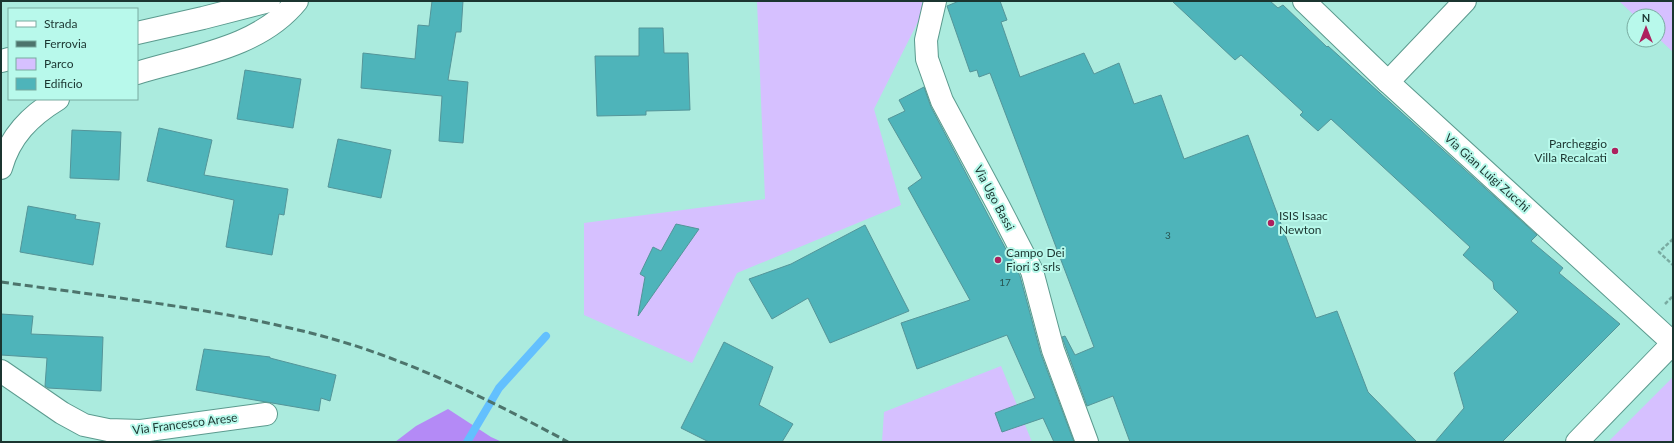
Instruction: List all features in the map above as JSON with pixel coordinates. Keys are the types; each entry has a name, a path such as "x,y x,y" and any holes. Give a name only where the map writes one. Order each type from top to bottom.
{"street":[{"path":"138,33 269,1"},
{"path":"141,72 216,51 255,36 286,14 297,1"},
{"name":"Via Ugo Bassi","path":"935,1 926,40 927,59 942,101 1032,271 1053,350 1087,442"},
{"name":"Via Gian Luigi Zucchi","path":"1304,1 1388,82 1673,343"},
{"path":"1388,82 1465,1"},
{"path":"1,168 12,141 24,125 40,110 56,100"},
{"path":"1577,442 1673,343"},
{"name":"Via Francesco Arese","path":"1,371 62,413 84,425 108,430 141,431 266,414"}],"path":[{"path":"1673,239 1659,252 1673,265"}],"green space":[{"path":"757,1 925,1 922,14 874,109 901,205 737,273 692,363 584,315 584,223 765,199"},
{"path":"1619,1 1673,1 1673,52 1666,45 1666,8 1626,8"},
{"path":"1001,366 1032,442 882,442 884,412"},
{"path":"1673,377 1673,442 1608,442"}],"shaded area":[{"path":"448,409 491,437 502,442 395,442 416,426"}],"building":[{"path":"432,1 463,1 461,32 456,32 448,80 468,82 463,143 439,141 442,96 361,88 363,53 415,59 418,25 429,26"},
{"path":"959,1 1000,1 1007,20 1001,22 1020,77 1084,53 1094,74 1119,63 1134,104 1161,95 1184,159 1248,135 1316,318 1337,311 1368,392 1417,442 1130,442 1113,396 1087,406 1062,337 1065,336 1075,355 1094,347 990,73 979,77 977,70 970,72 947,6"},
{"path":"1172,1 1270,1 1278,8 1283,5 1327,47 1328,46 1537,235 1531,241 1563,268 1559,273 1620,324 1502,442 1435,442 1464,408 1454,373 1518,312 1494,289 1493,282 1463,255 1470,247 1331,119 1318,131 1300,115 1303,112 1241,55 1235,60"},
{"path":"639,28 663,28 664,53 688,53 690,110 646,111 646,115 597,116 595,56 639,56"},
{"path":"245,70 301,79 293,128 237,119"},
{"path":"924,87 931,107 1020,276 1041,354 1074,442 1054,442 1043,418 1002,432 995,413 1035,398 1007,335 917,369 901,323 970,300 908,188 922,178 888,119 905,111 899,100"},
{"path":"159,128 212,140 204,175 288,189 284,215 279,214 272,255 226,247 234,200 147,181"},
{"path":"72,130 121,132 119,180 70,178"},
{"path":"338,139 391,150 381,198 328,187"},
{"path":"28,206 76,215 75,219 100,223 93,265 20,252"},
{"path":"676,224 699,229 638,316 645,277 640,274 653,247 661,251"},
{"path":"865,225 909,311 830,343 808,298 772,319 749,279 791,264"},
{"path":"1,314 33,316 31,334 103,337 101,391 48,388 45,386 47,358 1,355"},
{"path":"724,342 773,367 759,405 793,424 782,442 709,442 681,428"},
{"path":"204,349 270,357 336,375 330,401 321,398 319,411 196,390"}],"waterway":[{"path":"467,442 499,388 546,336"}],"railway":[{"path":"1,282 122,298 243,318 282,326 354,345 386,356 479,396 568,442"}],"place":[{"name":"Parcheggio Villa Recalcati","path":"1615,151"},
{"name":"ISIS Isaac Newton","path":"1271,223"},
{"name":"Campo Dei Fiori 3 srls","path":"998,260"}]}
